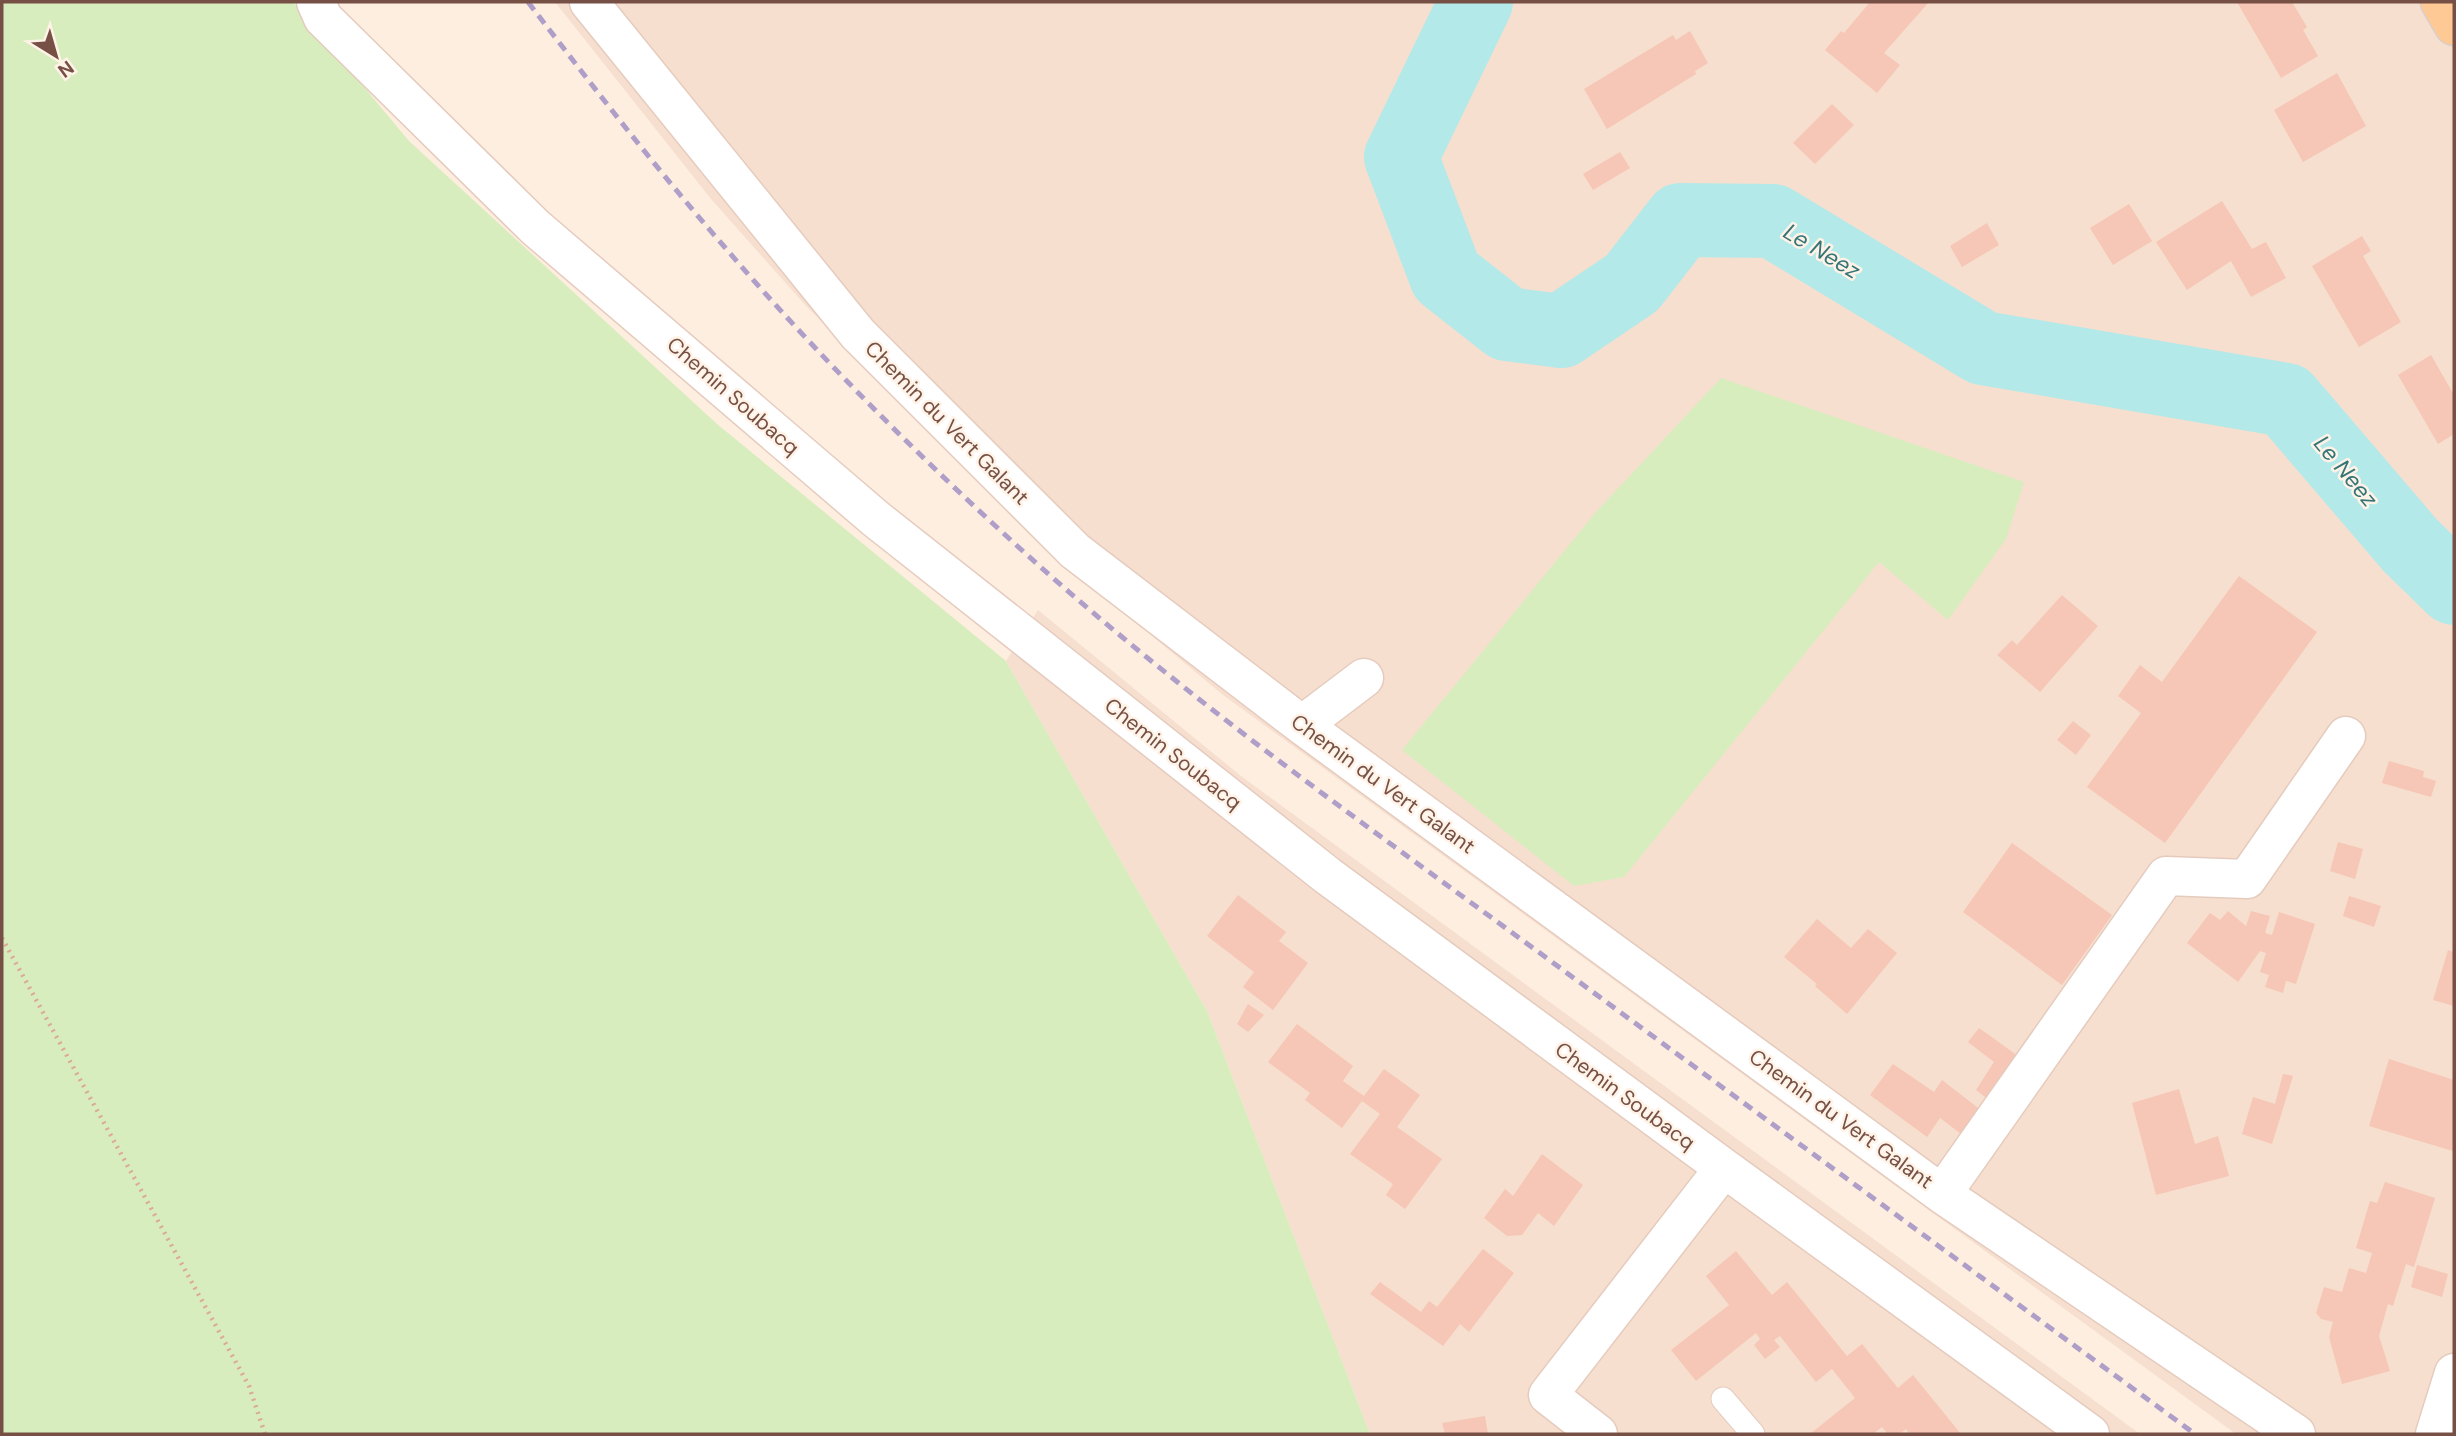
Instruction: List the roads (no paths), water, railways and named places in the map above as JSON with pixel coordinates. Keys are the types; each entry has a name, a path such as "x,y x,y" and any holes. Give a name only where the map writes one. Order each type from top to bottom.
{"main road":[{"path":"2440,2 2454,26"}],"street":[{"name":"Chemin Soubacq","path":"316,2 323,18 535,227 876,519 1328,876 2090,1434"},
{"name":"Chemin du Vert Galant","path":"589,2 858,334 1075,551 1302,725 1942,1194 2295,1434"},
{"path":"1302,725 1364,678"},
{"path":"1942,1194 2166,876 2247,879 2347,736"},
{"path":"1598,1434 1548,1395 1724,1168"},
{"path":"2435,1434 2454,1373"}],"lane":[{"path":"1723,1399 1753,1434"}],"waterway":[{"name":"Le Neez","path":"1476,2 1401,157 1446,276 1507,324 1561,331 1632,283 1681,220 1773,221 1983,348 2286,400 2410,545 2454,588"}],"railway":[{"path":"528,2 672,185 794,325 946,479 1085,606 1210,708 1338,805 2195,1434"}]}
